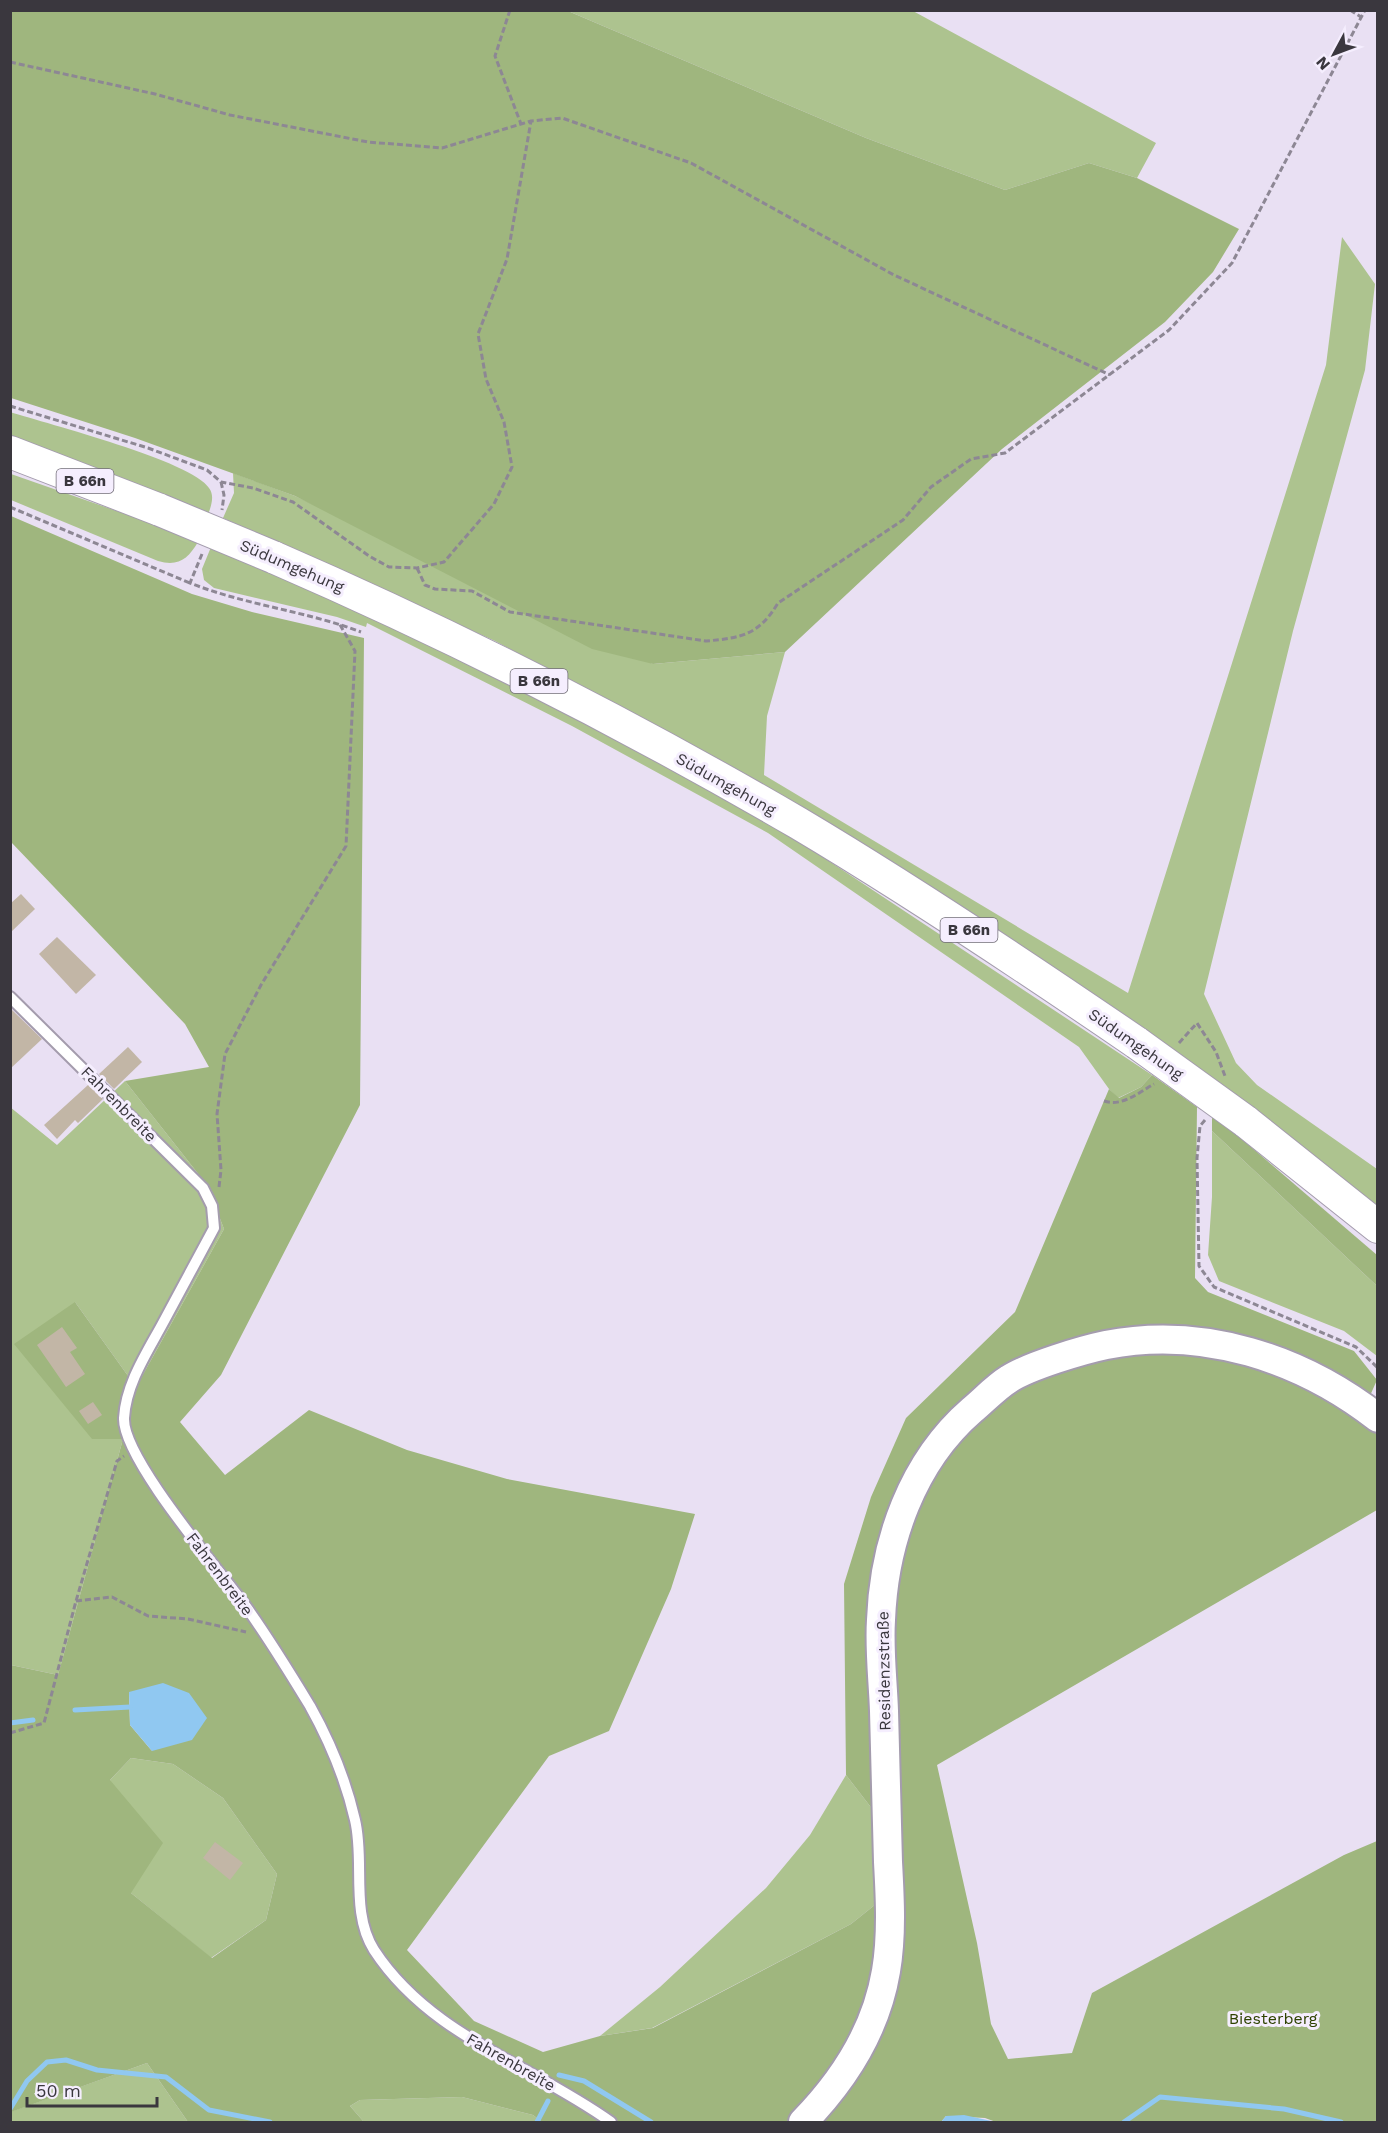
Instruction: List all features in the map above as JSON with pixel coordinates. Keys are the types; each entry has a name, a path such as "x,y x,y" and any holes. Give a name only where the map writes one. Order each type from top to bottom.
{"main road":[{"name":"Südumgehung","path":"10,452 273,557 551,687 797,823 1012,958 1137,1043 1245,1121 1377,1227"},
{"name":"Residenzstraße","path":"803,2122 838,2084 863,2044 886,1972 890,1916 881,1620 888,1561 900,1517 919,1473 949,1430 1010,1378 1085,1349 1141,1338 1191,1340 1292,1365 1347,1394 1377,1418"}],"lane":[{"name":"Fahrenbreite","path":"10,997 203,1188 212,1206 214,1228 133,1379 124,1420 132,1450 175,1515 248,1609 311,1708 338,1766 356,1821 361,1910 373,1949 415,1998 473,2043 585,2104 611,2122"}],"path":[{"path":"510,10 495,56 521,124"},
{"path":"1350,10 1362,17"},
{"path":"417,568 425,585 435,589 472,591 510,612 608,629 706,641 732,638 755,631 771,615 778,603 903,520 931,487 971,459 1005,453 1169,330 1232,263 1365,10"},
{"path":"10,62 155,94 230,115 368,142 442,148 531,121 562,118 691,163 894,275 1110,375"},
{"path":"10,406 148,448 207,470 221,482 253,488 293,502 389,567 417,568 444,562 494,504 512,466 504,422 486,380 478,334 507,259 531,121"},
{"path":"218,518 224,495 221,482"},
{"path":"10,507 218,594 339,623 361,632"},
{"path":"190,583 206,545"},
{"path":"218,1193 220,1170 217,1114 225,1054 261,986 346,846 355,651 339,623"},
{"path":"1174,1049 1197,1023 1216,1052 1228,1084"},
{"path":"1104,1101 1113,1104 1125,1101 1157,1083"},
{"path":"1206,1118 1200,1126 1197,1158 1199,1266 1214,1287 1356,1347 1377,1368"},
{"path":"10,1733 44,1724 76,1601 117,1461 132,1450"},
{"path":"76,1601 112,1598 148,1616 188,1618 265,1637"}],"green space":[{"path":"11,10 568,11 866,138 1005,190 1089,163 1137,178 1239,229 1213,272 1165,322 1002,449 785,652 653,664 592,649 295,496 135,438 11,398"},
{"path":"568,11 913,11 1156,143 1137,178 1089,163 1005,190 866,138"},
{"path":"1342,237 1375,284 1365,370 1293,631 1204,994 1236,1063 1257,1085 1377,1169 1377,1209 1254,1108 630,713 495,641 223,518 234,493 233,473 295,496 653,664 785,652 767,716 764,775 1128,993 1326,365"},
{"path":"10,412 117,444 176,466 197,477 211,491 212,498 208,515 11,438"},
{"path":"11,474 154,524 198,542 182,560 171,563 158,561 11,500"},
{"name":"Biesterberg","path":"11,516 192,594 252,612 364,638 360,1105 221,1375 180,1422 225,1475 309,1410 407,1450 507,1479 695,1514 671,1589 609,1731 549,1756 407,1950 474,2021 543,2052 600,2036 653,2028 851,1924 876,1904 873,1810 846,1775 844,1584 871,1497 906,1418 1015,1312 1109,1089 1119,1098 1141,1087 1152,1075 1197,1107 1195,1278 1208,1292 1354,1351 1377,1380 1360,1418 1377,1434 1377,1510 937,1765 977,1943 991,2024 1008,2059 1072,2053 1092,1993 1344,1855 1377,1841 1377,2122 996,2122 985,2118 946,2116 941,2122 542,2122 533,2115 462,2097 360,2100 350,2106 364,2122 188,2122 147,2063 11,2112 11,1665 58,1675 123,1439 92,1439 14,1344 75,1302 136,1387 224,1229 207,1185 125,1081 209,1067 185,1024 11,842","holes":["129,1692 152,1751 130,1725","131,1758 173,1764 223,1798 277,1874 266,1920 212,1958 131,1893 163,1843 110,1780"]},
{"path":"211,547 389,622 619,737 776,826 1152,1075 1141,1087 1118,1098 1079,1047 768,833 572,726 367,623 366,627 337,617 214,588 204,580 202,569"},
{"path":"125,1081 207,1185 224,1229 136,1387 75,1302 123,1439 58,1675 11,1665 10,1107 57,1145"},
{"path":"1212,1117 1236,1134 1377,1255 1377,1286 1212,1131"},
{"path":"1212,1131 1377,1286 1377,1356 1344,1331 1219,1281 1208,1255 1212,1197"},
{"path":"131,1758 173,1764 223,1798 277,1874 266,1920 211,1958 131,1893 110,1780"},
{"path":"846,1775 873,1810 876,1904 851,1924 652,2028 600,2036 660,1987 766,1888 810,1835"},
{"path":"147,2063 188,2122 11,2122 10,2112"},
{"path":"462,2097 533,2115 542,2122 364,2122 350,2106 360,2100"}],"water":[{"path":"163,1683 189,1693 207,1718 192,1740 152,1751 130,1725 129,1692"},
{"path":"964,2115 996,2122 941,2122 946,2116"}],"building":[{"path":"21,894 35,909 10,933 10,904"},
{"path":"57,937 96,975 76,994 39,954"},
{"path":"10,1008 42,1039 10,1069"},
{"path":"128,1047 142,1062 114,1089 99,1074"},
{"path":"88,1085 103,1099 78,1123 75,1120 57,1139 44,1125"},
{"path":"62,1327 77,1348 70,1352 85,1374 66,1387 37,1345"},
{"path":"93,1402 102,1415 88,1424 79,1411"},
{"path":"215,1842 243,1863 230,1880 203,1858"}],"waterway":[{"path":"75,1710 130,1707"},
{"path":"10,1723 33,1720"},
{"path":"10,2109 27,2081 47,2062 66,2060 97,2070 166,2077 209,2110 270,2122"},
{"path":"559,2075 584,2081 651,2122"},
{"path":"1124,2122 1160,2097 1284,2109 1341,2122"},
{"path":"537,2122 548,2101"}]}
